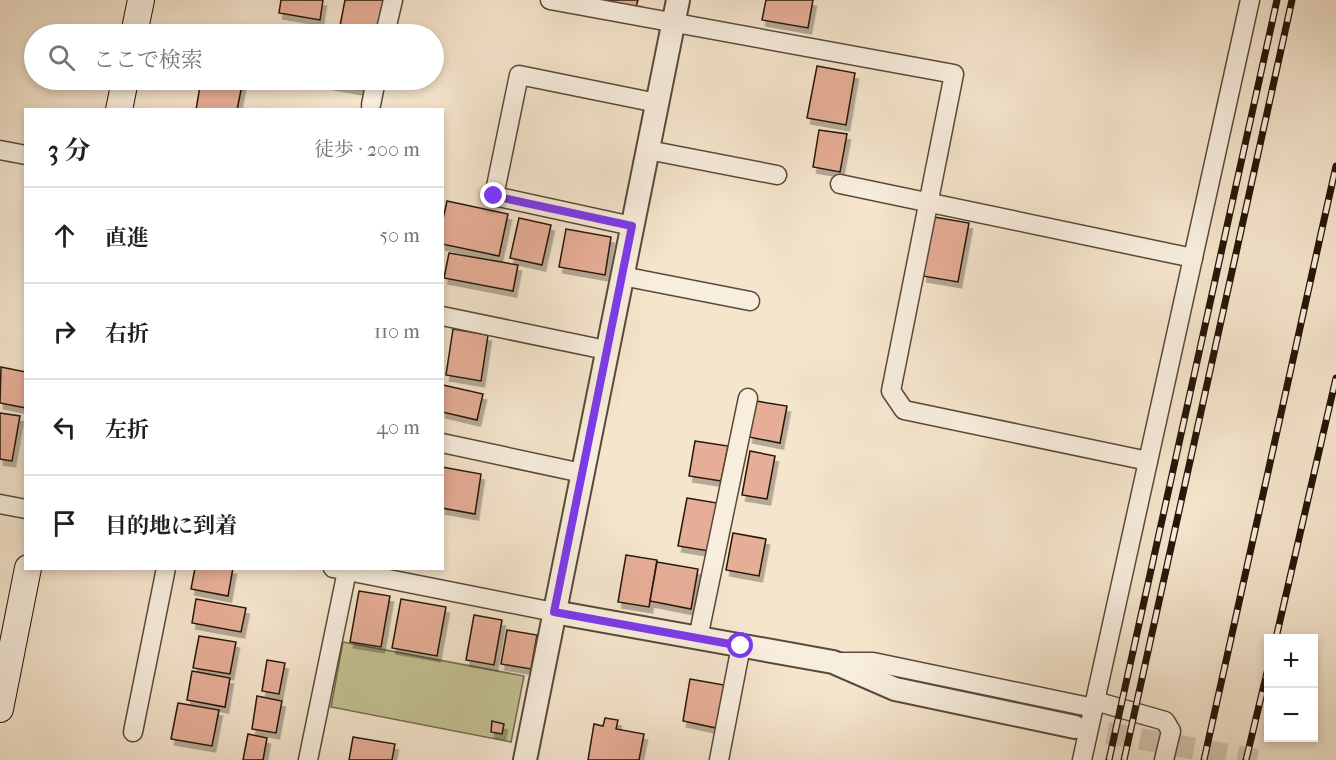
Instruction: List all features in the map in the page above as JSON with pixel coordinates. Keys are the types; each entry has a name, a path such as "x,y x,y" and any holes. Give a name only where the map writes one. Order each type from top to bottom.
{"main road":[{"path":"136,24 141,0"},
{"path":"119,108 123,90"},
{"path":"0,709 28,570"}],"street":[{"path":"387,24 393,0"},
{"path":"550,0 954,74 891,391 904,410 1148,461"},
{"path":"525,760 678,0"},
{"path":"1082,760 1250,0"},
{"path":"632,226 494,196 519,75 657,103"},
{"path":"371,105 374,90"},
{"path":"0,150 24,155"},
{"path":"648,150 777,175"},
{"path":"840,184 1193,258"},
{"path":"622,276 750,301"},
{"path":"444,316 606,350"},
{"path":"698,638 748,398"},
{"path":"444,443 582,473"},
{"path":"0,504 24,509"},
{"path":"133,732 166,570"},
{"path":"308,760 340,570 741,646 833,662 873,662 1094,704 1165,721 1171,731 1164,760"},
{"path":"719,760 741,646"},
{"path":"833,662 895,688 1074,728"}],"shaded area":[{"path":"343,642 524,676 511,742 331,707"}],"building":[{"path":"281,0 323,0 320,20 279,13"},
{"path":"345,0 387,0 383,24 340,24"},
{"path":"602,0 638,0 636,7"},
{"path":"766,0 813,0 808,28 762,20"},
{"path":"817,66 855,73 846,125 807,118"},
{"path":"199,90 241,90 237,108 196,108"},
{"path":"819,130 847,134 840,172 813,167"},
{"path":"447,201 508,214 499,256 444,244 444,215"},
{"path":"934,217 969,223 958,282 923,276"},
{"path":"519,218 551,225 542,265 510,258"},
{"path":"566,229 611,237 605,275 559,267"},
{"path":"449,253 518,265 513,291 444,278"},
{"path":"453,329 488,335 481,381 446,375"},
{"path":"1,367 24,372 24,408 0,403"},
{"path":"444,385 483,394 477,420 444,412"},
{"path":"756,401 787,406 780,443 749,437"},
{"path":"0,413 20,416 12,461 0,459"},
{"path":"695,441 728,446 721,481 689,476"},
{"path":"750,451 775,456 767,499 742,495"},
{"path":"444,467 481,474 475,514 444,508"},
{"path":"687,498 717,503 709,551 678,546"},
{"path":"733,533 766,539 759,576 726,570"},
{"path":"626,555 657,560 649,607 618,602"},
{"path":"657,562 698,569 691,609 650,601"},
{"path":"195,570 233,570 228,596 191,589"},
{"path":"359,591 390,596 381,647 350,642"},
{"path":"196,599 246,608 241,632 192,623"},
{"path":"401,599 446,607 437,656 392,648"},
{"path":"474,615 502,620 494,665 466,660"},
{"path":"507,630 537,635 531,669 501,664"},
{"path":"199,636 236,642 230,674 193,668"},
{"path":"267,660 285,663 279,694 262,691"},
{"path":"192,671 230,678 225,707 187,700"},
{"path":"690,679 724,685 716,728 683,721"},
{"path":"257,696 282,701 276,733 252,729"},
{"path":"178,703 219,710 212,746 171,739"},
{"path":"605,718 618,720 616,729 644,734 639,760 588,760 594,724 603,726"},
{"path":"492,721 504,724 502,734 491,732"},
{"path":"248,734 267,738 263,760 243,760"},
{"path":"353,737 395,744 392,760 349,760"}],"tunnel":[{"path":"1075,727 1257,760"}],"railway":[{"path":"1109,760 1277,0"},
{"path":"1124,760 1292,0"},
{"path":"1204,760 1336,166"},
{"path":"1277,634 1336,378"},
{"path":"1246,760 1264,685"}],"route":[{"path":"494,196 632,226 554,612 741,646"}]}
